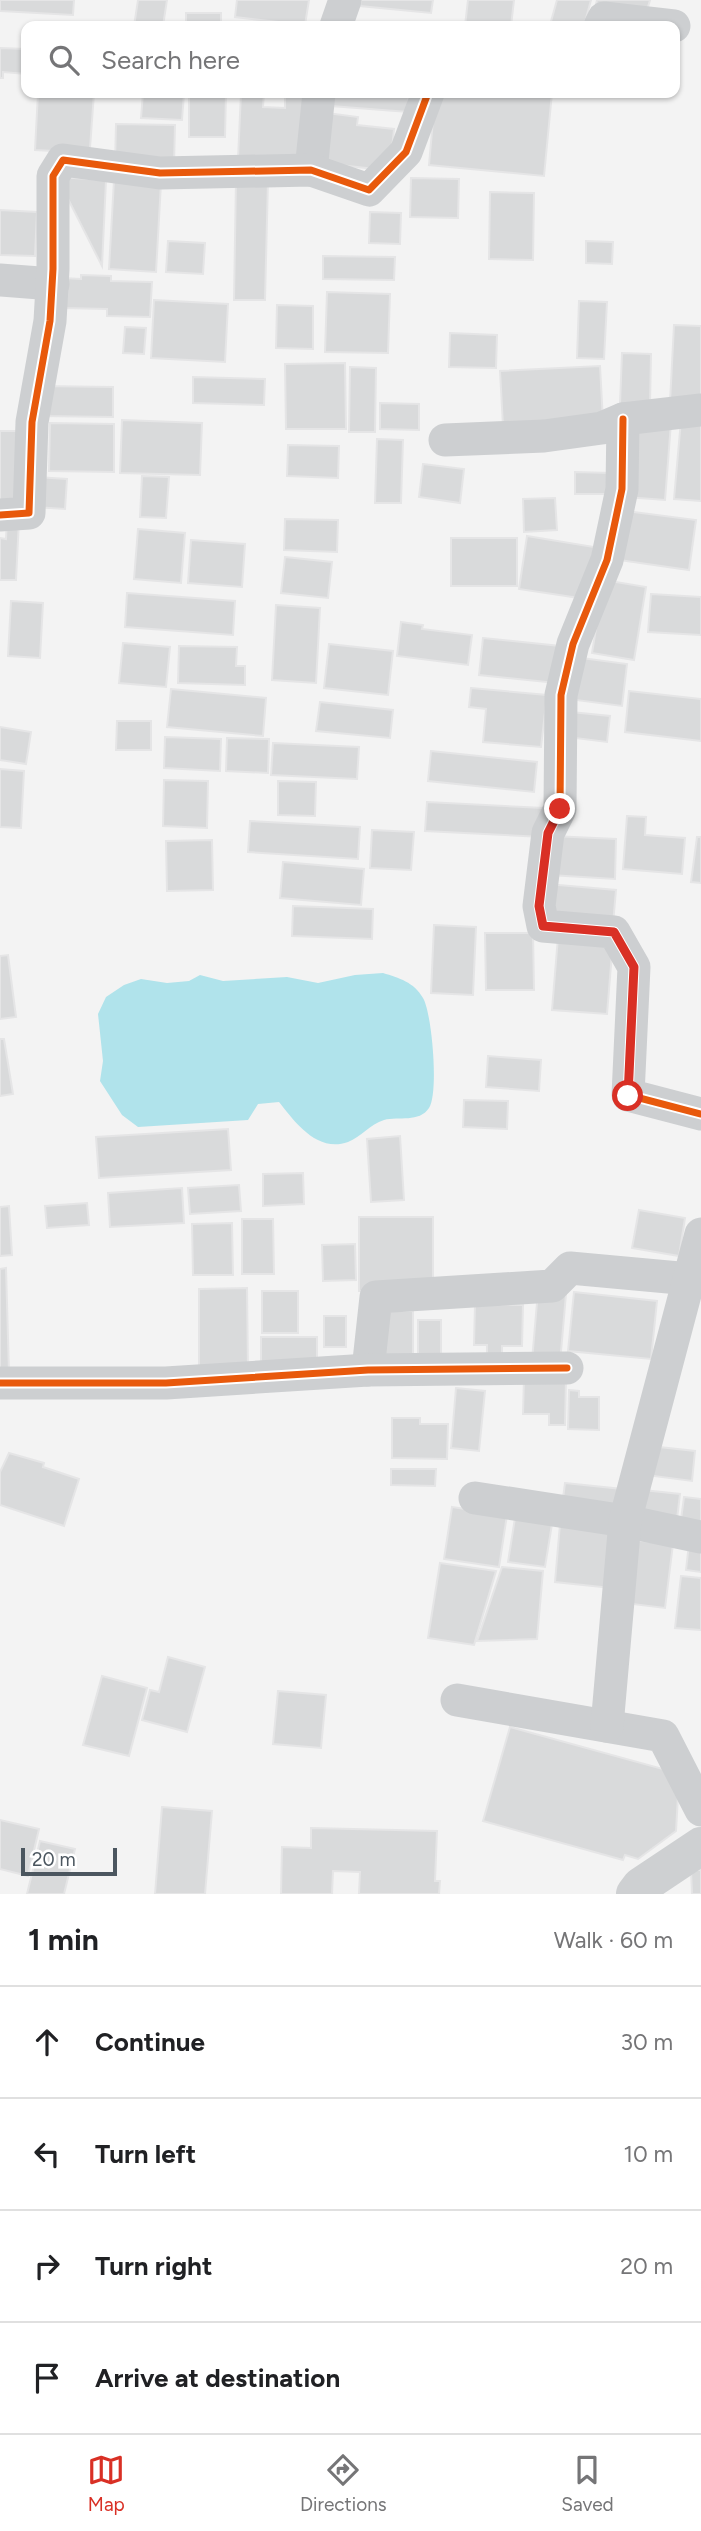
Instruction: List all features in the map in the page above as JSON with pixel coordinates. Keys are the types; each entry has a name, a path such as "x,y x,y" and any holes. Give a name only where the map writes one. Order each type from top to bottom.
{"main road":[{"path":"635,1894 641,1886 701,1846"}],"street":[{"path":"338,21 345,0"},
{"path":"602,21 604,18 630,21"},
{"path":"680,27 701,31"},
{"path":"311,170 318,98"},
{"path":"0,515 29,513 32,422 50,321 53,176 64,160 160,173 311,170 369,190 405,152 426,98"},
{"path":"0,281 52,284"},
{"path":"445,440 544,436 602,428 623,419 701,410"},
{"path":"623,419 622,489 607,559 573,644 561,695 560,809 548,833 539,906 543,926 614,932 634,967 628,1096 701,1114"},
{"path":"607,1726 625,1521 701,1234"},
{"path":"368,1370 376,1297 552,1286 570,1268 690,1279"},
{"path":"0,1383 166,1383 368,1370 567,1368"},
{"path":"475,1498 625,1521 701,1537"},
{"path":"457,1700 663,1735 701,1810"}],"water":[{"path":"383,973 411,984 426,1006 433,1053 434,1087 429,1108 420,1116 384,1120 353,1140 337,1144 326,1143 308,1134 279,1102 258,1104 248,1120 138,1127 122,1115 100,1081 103,1061 98,1014 106,997 124,985 141,979 167,983 189,981 200,975 223,981 287,977 318,983 355,975"}],"building":[{"path":"0,0 74,0 73,15 0,11"},
{"path":"138,0 167,0 164,21 135,21"},
{"path":"237,0 309,0 306,21 235,17"},
{"path":"361,0 433,0 431,13 360,6"},
{"path":"468,0 514,0 512,21 466,21"},
{"path":"557,0 591,0 585,21 551,21"},
{"path":"597,0 650,0 645,17 596,4"},
{"path":"186,13 221,13 221,21 186,21"},
{"path":"0,48 21,49 21,74 3,72 3,78 0,78"},
{"path":"38,98 94,98 90,148 72,152 35,150"},
{"path":"143,98 184,98 182,120 141,118"},
{"path":"189,98 226,98 225,137 189,137"},
{"path":"241,98 264,98 263,107 285,108 285,98 306,98 303,162 238,159"},
{"path":"332,98 409,98 408,112 331,106"},
{"path":"441,98 552,98 544,176 429,165 433,120"},
{"path":"327,113 358,117 357,125 394,129 391,159 375,169 320,165"},
{"path":"116,124 175,125 174,165 115,164"},
{"path":"57,177 106,180 102,266"},
{"path":"411,178 459,179 458,218 410,217"},
{"path":"236,179 268,180 265,300 234,300"},
{"path":"114,180 161,183 156,272 109,269"},
{"path":"490,192 534,193 533,260 489,259"},
{"path":"0,210 37,212 35,256 0,255"},
{"path":"370,212 401,213 400,244 369,243"},
{"path":"168,241 205,243 203,274 166,272"},
{"path":"586,241 613,242 612,264 586,263"},
{"path":"323,256 395,257 394,280 323,279"},
{"path":"81,275 111,276 111,281 152,282 150,317 107,316 107,309 63,308 64,278 81,279"},
{"path":"327,292 390,294 388,353 325,352"},
{"path":"154,300 228,304 225,362 151,358"},
{"path":"579,301 607,302 604,359 577,358"},
{"path":"277,305 313,306 313,349 276,348"},
{"path":"674,325 701,326 701,404 670,402"},
{"path":"125,327 146,328 144,354 123,353"},
{"path":"450,333 497,335 496,368 449,367"},
{"path":"622,353 651,354 650,405 620,404"},
{"path":"345,363 346,429 286,429 285,364"},
{"path":"600,366 603,421 503,426 500,371"},
{"path":"350,367 376,368 375,432 349,432"},
{"path":"193,377 265,379 264,405 193,403"},
{"path":"41,386 113,387 113,417 41,416"},
{"path":"380,403 419,404 419,430 380,429"},
{"path":"122,420 202,423 200,475 120,473"},
{"path":"631,420 671,423 665,500 626,497"},
{"path":"681,420 701,421 701,501 674,499"},
{"path":"50,423 114,424 114,472 49,471"},
{"path":"0,431 22,431 24,500 0,501"},
{"path":"377,439 403,440 401,503 375,503"},
{"path":"288,445 339,446 338,478 287,476"},
{"path":"423,464 464,469 460,503 419,497"},
{"path":"575,472 611,473 611,494 575,494"},
{"path":"142,476 169,477 166,518 140,517"},
{"path":"36,477 67,479 65,509 34,507"},
{"path":"555,498 557,530 524,532 523,499"},
{"path":"626,511 696,520 689,570 619,560"},
{"path":"7,519 19,520 16,580 0,580 0,538 6,539"},
{"path":"285,519 338,520 337,552 284,550"},
{"path":"138,529 185,533 181,583 134,579"},
{"path":"527,536 594,547 586,599 519,589"},
{"path":"451,538 517,538 517,586 451,586"},
{"path":"191,540 245,544 242,587 188,583"},
{"path":"285,557 332,562 328,598 281,593"},
{"path":"604,580 646,587 634,660 592,653"},
{"path":"127,593 235,601 233,635 125,627"},
{"path":"651,594 701,597 701,635 648,632"},
{"path":"11,601 43,603 40,658 8,656"},
{"path":"276,605 320,608 316,683 272,680"},
{"path":"401,622 423,625 422,629 472,635 468,665 397,656"},
{"path":"483,638 560,646 556,683 479,675"},
{"path":"123,643 170,647 166,687 119,683"},
{"path":"329,644 393,651 388,695 324,688"},
{"path":"179,646 237,647 236,666 245,666 245,685 178,683"},
{"path":"574,657 627,664 622,706 568,699"},
{"path":"471,688 547,695 541,747 483,742 486,709 469,707"},
{"path":"171,689 266,698 263,736 167,727"},
{"path":"629,691 701,699 701,741 625,732"},
{"path":"320,702 393,710 390,738 316,731"},
{"path":"571,712 610,716 607,742 567,737"},
{"path":"117,721 151,721 151,750 116,750"},
{"path":"0,727 31,732 26,764 0,760"},
{"path":"165,737 221,739 220,771 164,768"},
{"path":"227,738 269,739 268,773 226,771"},
{"path":"273,743 359,747 357,779 271,775"},
{"path":"431,751 537,762 534,792 428,781"},
{"path":"0,769 24,771 21,828 0,827"},
{"path":"164,780 208,781 207,828 163,826"},
{"path":"278,781 316,782 315,816 278,815"},
{"path":"427,802 544,808 542,837 425,831"},
{"path":"627,816 646,817 645,835 685,838 682,874 623,869"},
{"path":"250,821 360,827 358,859 248,852"},
{"path":"372,830 414,832 411,870 370,868"},
{"path":"552,836 616,839 615,879 550,875"},
{"path":"697,837 701,837 701,883 691,882"},
{"path":"212,840 213,890 167,891 166,841"},
{"path":"283,862 364,869 361,905 280,898"},
{"path":"547,884 616,890 613,924 544,918"},
{"path":"293,906 373,909 372,939 292,936"},
{"path":"434,925 476,927 473,995 431,993"},
{"path":"485,933 533,933 534,990 486,990"},
{"path":"558,937 613,941 607,1014 552,1010"},
{"path":"8,955 16,1017 0,1019 0,956"},
{"path":"0,1039 4,1039 13,1094 0,1096"},
{"path":"488,1056 541,1060 539,1091 486,1087"},
{"path":"464,1100 508,1101 507,1129 463,1127"},
{"path":"228,1129 231,1170 99,1178 96,1137"},
{"path":"400,1136 404,1200 371,1202 367,1139"},
{"path":"303,1173 304,1204 263,1206 263,1174"},
{"path":"239,1185 241,1211 190,1214 188,1188"},
{"path":"182,1188 184,1223 110,1227 108,1193"},
{"path":"87,1203 89,1225 47,1228 45,1206"},
{"path":"9,1206 12,1255 0,1256 0,1207"},
{"path":"639,1210 685,1218 679,1256 632,1248"},
{"path":"359,1217 433,1217 433,1291 359,1291"},
{"path":"242,1219 273,1219 274,1274 242,1274"},
{"path":"232,1223 233,1275 193,1275 192,1224"},
{"path":"355,1244 356,1280 323,1281 322,1245"},
{"path":"6,1268 9,1373 0,1373 0,1269"},
{"path":"247,1288 248,1371 199,1372 199,1289"},
{"path":"262,1291 298,1291 298,1333 262,1333"},
{"path":"538,1291 566,1294 560,1363 532,1361"},
{"path":"574,1292 657,1301 651,1359 568,1351"},
{"path":"475,1304 523,1305 522,1346 502,1346 502,1354 487,1354 487,1345 474,1345"},
{"path":"380,1311 413,1311 413,1362 380,1362"},
{"path":"324,1316 346,1316 346,1347 324,1347"},
{"path":"418,1320 441,1320 441,1362 418,1362"},
{"path":"261,1337 317,1337 317,1371 261,1370"},
{"path":"524,1377 566,1378 565,1425 549,1425 549,1414 523,1414"},
{"path":"456,1388 485,1391 479,1451 451,1448"},
{"path":"569,1390 579,1391 579,1397 599,1397 599,1430 568,1429"},
{"path":"392,1418 420,1418 420,1424 448,1424 447,1459 392,1458"},
{"path":"650,1446 695,1451 692,1481 646,1475"},
{"path":"9,1453 44,1463 43,1467 79,1479 64,1526 0,1505 0,1472"},
{"path":"391,1469 436,1469 435,1486 391,1485"},
{"path":"565,1483 622,1489 619,1513 562,1506"},
{"path":"643,1490 680,1494 677,1519 640,1514"},
{"path":"684,1497 701,1499 701,1530 680,1527"},
{"path":"452,1507 507,1515 499,1567 444,1559"},
{"path":"515,1518 552,1524 545,1567 508,1562"},
{"path":"560,1524 616,1530 611,1588 555,1582"},
{"path":"632,1540 673,1544 665,1608 624,1603"},
{"path":"689,1544 701,1546 701,1572 686,1570"},
{"path":"440,1563 496,1571 474,1645 428,1638"},
{"path":"502,1567 543,1571 537,1639 477,1641"},
{"path":"681,1576 701,1578 701,1630 675,1628"},
{"path":"168,1657 205,1667 187,1732 142,1720 150,1690 159,1692"},
{"path":"102,1676 147,1688 129,1756 83,1745"},
{"path":"278,1691 326,1695 321,1748 273,1744"},
{"path":"510,1727 663,1769 678,1796 676,1831 638,1859 625,1855 623,1860 483,1821"},
{"path":"162,1807 212,1811 205,1894 155,1894"},
{"path":"0,1820 39,1829 28,1876 0,1869"},
{"path":"311,1828 437,1831 435,1881 440,1881 439,1894 359,1894 360,1872 333,1871 332,1894 281,1894 282,1847 311,1848"},
{"path":"40,1841 75,1849 64,1894 27,1894"},
{"path":"691,1870 701,1870 701,1894 692,1894"}],"cycle path":[{"path":"0,515 29,513 32,422 50,321 53,176 63,160 160,173 311,170 369,190 406,152 426,98"},
{"path":"623,419 622,489 607,560 573,644 561,695 560,809 548,833 539,906 543,926 614,932 634,967 628,1095 701,1114"},
{"path":"0,1383 166,1383 368,1370 567,1368"}],"route":[{"path":"560,809 548,833 539,906 543,926 614,932 634,967 628,1096"}]}
